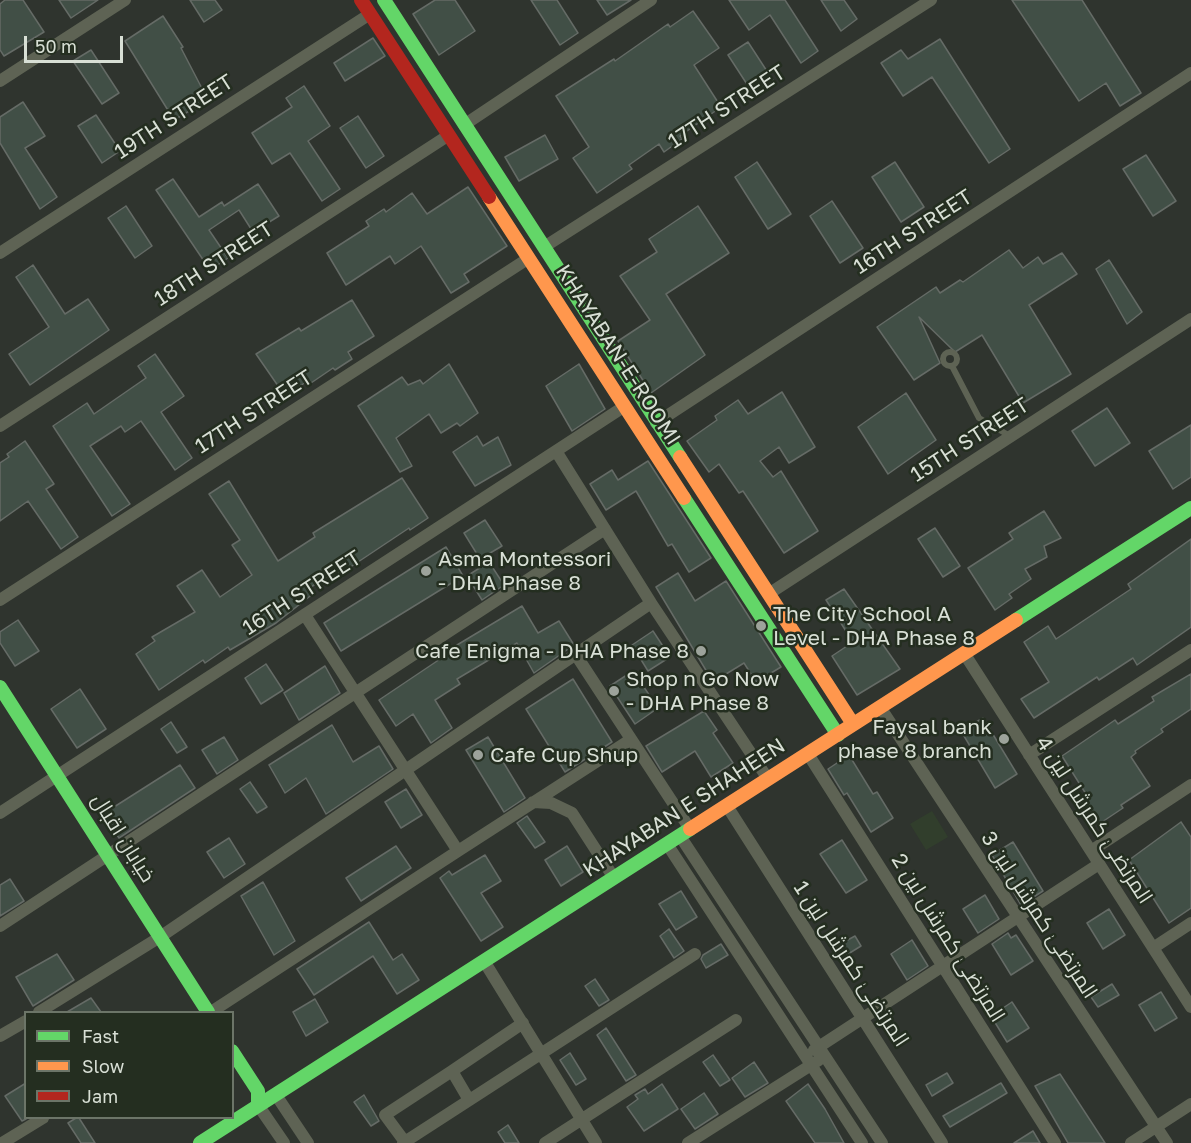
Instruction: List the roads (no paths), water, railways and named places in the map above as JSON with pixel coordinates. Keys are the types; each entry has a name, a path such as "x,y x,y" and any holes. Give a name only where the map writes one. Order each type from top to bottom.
{"street":[{"path":"0,81 125,0"},
{"name":"KHAYABAN-E-ROOMI","path":"361,0 838,735"},
{"path":"464,125 651,0"},
{"name":"17TH STREET","path":"544,247 931,0"},
{"name":"KHAYABAN-E-ROOMI","path":"388,1 464,125 508,188 656,423 770,593 853,724"},
{"name":"19TH STREET","path":"0,253 370,14"},
{"name":"16TH STREET","path":"656,423 1191,74"},
{"name":"18TH STREET","path":"0,426 449,135"},
{"path":"471,170 484,171 488,166 486,157"},
{"path":"490,199 491,192 496,187 508,188"},
{"name":"17TH STREET","path":"0,600 529,258"},
{"name":"15TH STREET","path":"770,593 1191,319"},
{"name":"16TH STREET","path":"0,813 625,406"},
{"path":"556,451 651,603 768,779"},
{"name":"KHAYABAN E SHAHEEN","path":"200,1143 1191,508"},
{"path":"0,926 605,529"},
{"path":"41,1011 160,937 651,603"},
{"path":"305,615 458,852"},
{"path":"1029,755 1191,650"},
{"name":"المرتضیٰ کمرشل لین 4","path":"964,653 1191,1007"},
{"path":"576,655 822,1051 882,1143"},
{"name":"خیابان اقبال","path":"0,687 208,1011"},
{"name":"المرتضیٰ کمرشل لین 3","path":"880,707 1167,1143"},
{"path":"211,1011 630,740"},
{"name":"المرتضیٰ کمرشل لین 2","path":"807,754 1055,1143"},
{"path":"1091,851 1191,785"},
{"path":"533,802 551,803 572,813 614,878"},
{"name":"المرتضیٰ کمرشل لین 1","path":"727,806 942,1143"},
{"path":"667,844 862,1143"},
{"path":"688,1143 822,1051 862,1017 1099,864"},
{"path":"1153,948 1191,923"},
{"path":"523,1023 385,1115 404,1143 695,954"},
{"path":"484,962 596,1143"},
{"path":"545,1143 736,1020"},
{"path":"0,1036 24,1022"},
{"path":"234,1054 258,1091 258,1106 284,1143"},
{"path":"452,1071 469,1100"},
{"path":"258,1091 276,1095 308,1143"},
{"path":"1131,1143 1191,1104"},
{"path":"2,1143 41,1119"}],"lane":[{"path":"952,366 979,418 1010,436"}],"place":[{"name":"Asma Montessori - DHA Phase 8","path":"426,571"},
{"name":"The City School A Level - DHA Phase 8","path":"761,626"},
{"name":"Cafe Enigma - DHA Phase 8","path":"701,651"},
{"name":"Shop n Go Now - DHA Phase 8","path":"614,691"},
{"name":"Faysal bank phase 8 branch","path":"1004,739"},
{"name":"Cafe Cup Shup","path":"478,755"}]}
